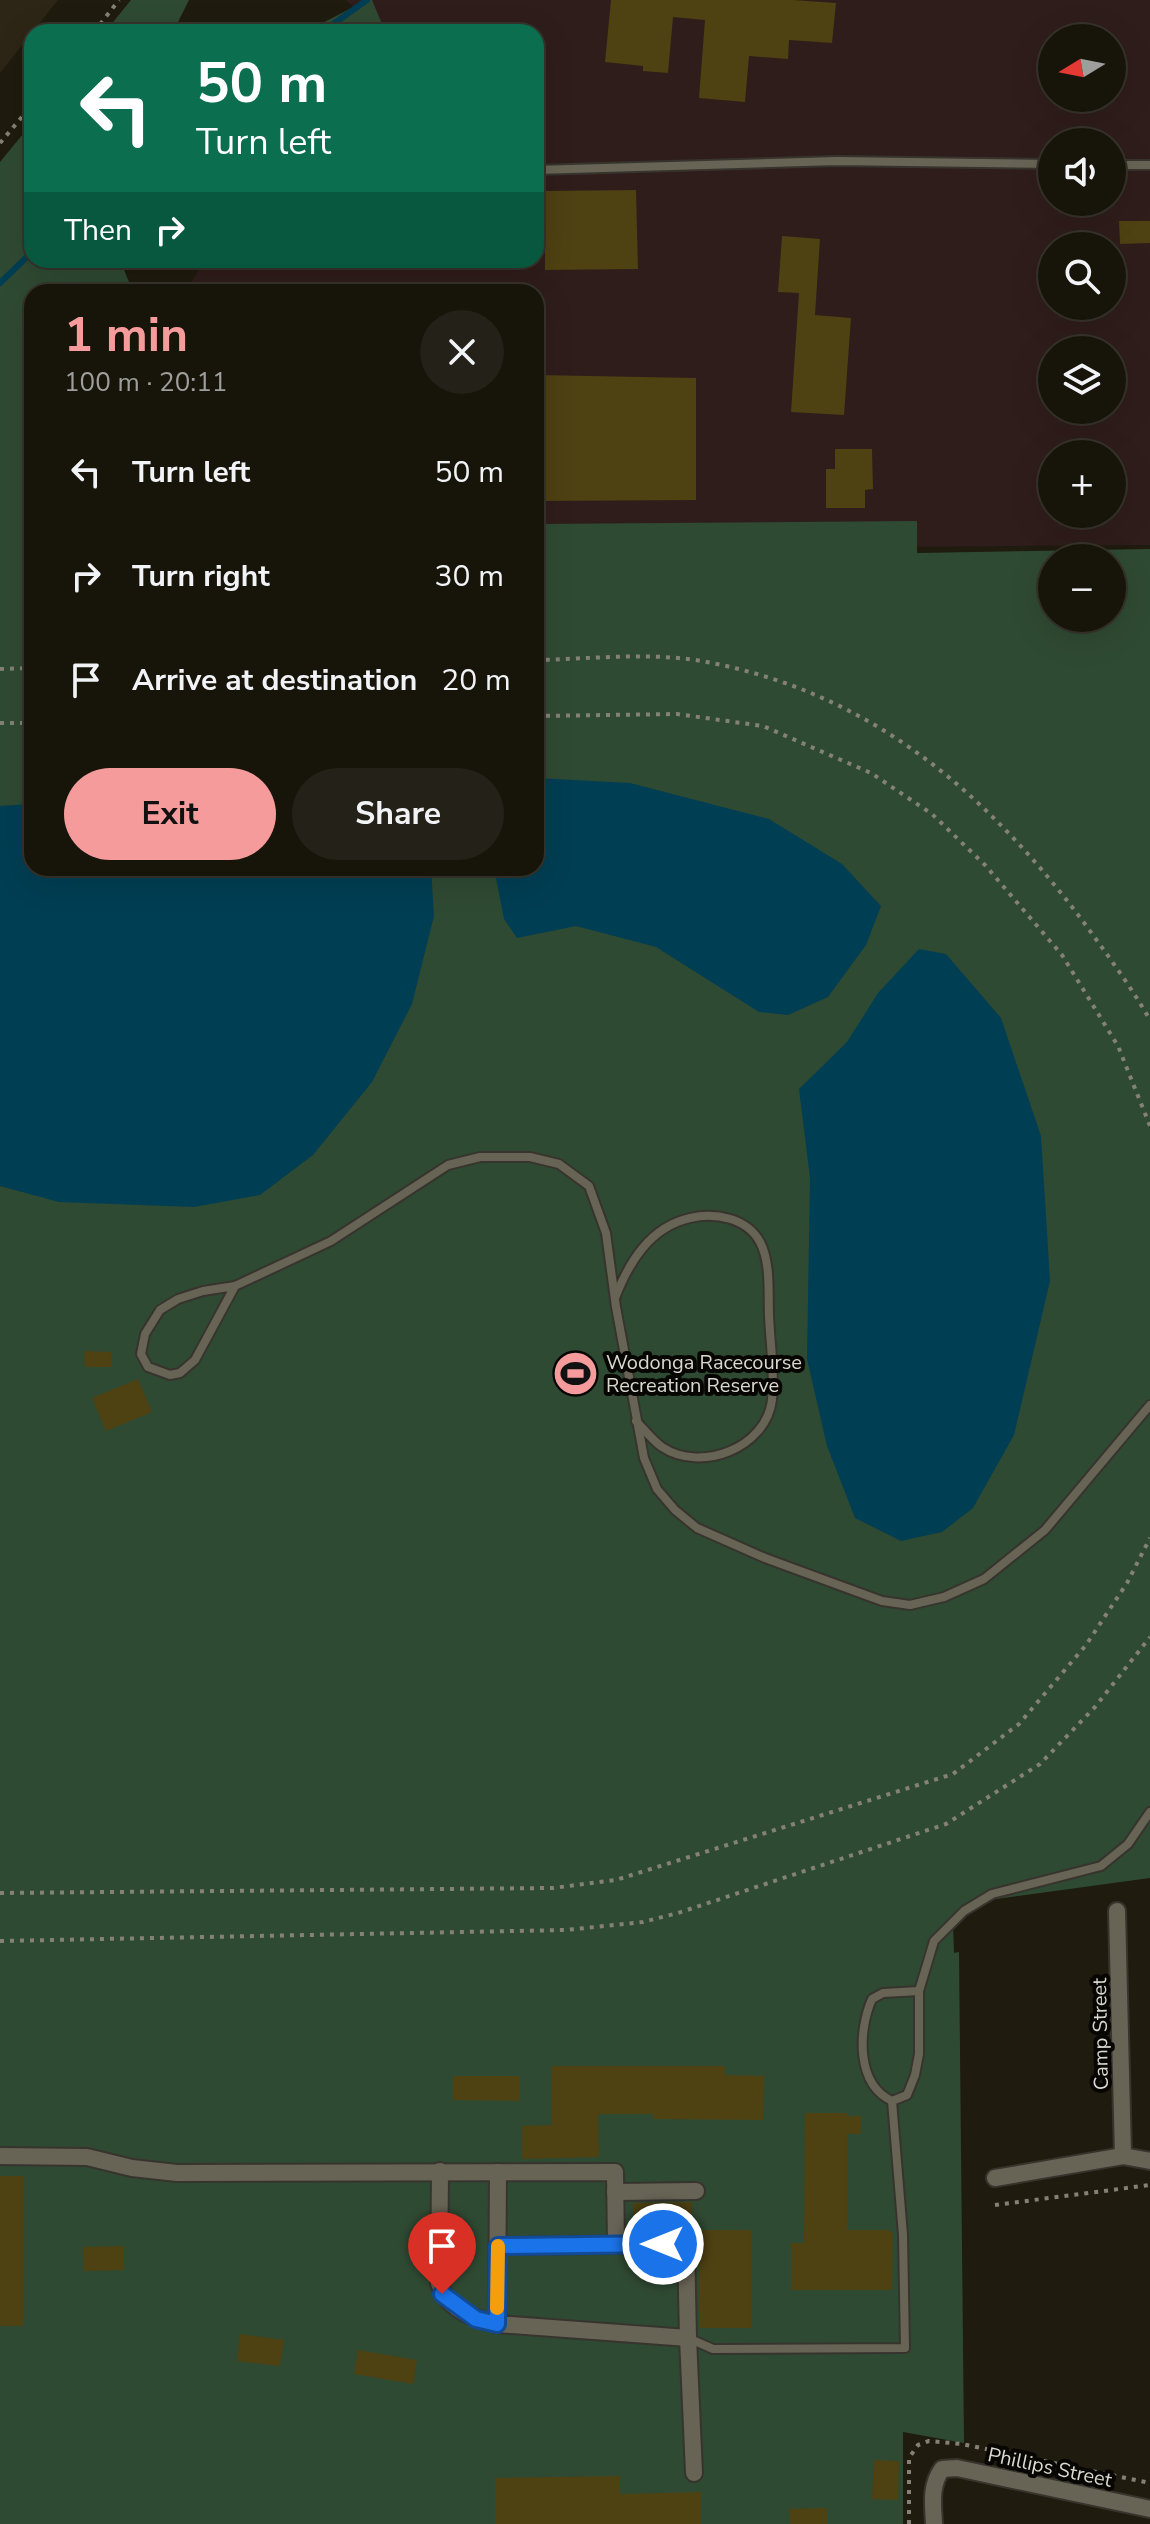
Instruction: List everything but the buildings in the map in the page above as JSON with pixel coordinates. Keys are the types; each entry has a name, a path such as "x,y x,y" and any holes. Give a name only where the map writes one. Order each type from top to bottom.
{"street":[{"name":"Camp Street","path":"1117,1911 1123,2156"},
{"path":"0,2156 87,2157 132,2168 177,2173 615,2172 616,2244"},
{"path":"995,2178 1123,2156 1150,2161"},
{"path":"440,2171 437,2265 442,2294 476,2319 497,2324 688,2338"},
{"path":"497,2324 498,2172"},
{"path":"615,2192 696,2191"},
{"path":"498,2246 686,2244 694,2473"},
{"name":"Phillips Street","path":"934,2524 933,2490 935,2479 942,2469 957,2468 1150,2509"}],"lane":[{"path":"544,170 837,161 1038,164"},
{"path":"1126,165 1150,165"},
{"path":"235,1286 189,1367 170,1375 148,1367 141,1354 145,1334 160,1310 178,1299 235,1286 331,1241 448,1165 480,1157 530,1157 559,1164 589,1186 606,1233 635,1420 644,1458 657,1489 675,1510 697,1528 765,1558 882,1601 910,1605 944,1597 984,1579 1026,1546 1045,1530 1150,1405"},
{"path":"615,1299 623,1276 641,1247 673,1223 692,1217 722,1216 751,1231 760,1243 767,1273 772,1401 764,1424 752,1438 733,1449 717,1457 699,1457 662,1447 635,1420"},
{"path":"919,1991 883,1993 872,1999 864,2017 862,2048 868,2074 877,2094 892,2101 907,2095 915,2075 919,2054 919,1991 934,1941 964,1911 992,1894 1101,1866 1128,1844 1150,1812"},
{"path":"688,2338 713,2349 905,2348 903,2235 892,2101"}],"path":[{"path":"100,24 119,0"},
{"path":"0,143 24,114"},
{"path":"544,660 650,658 710,662 782,682 866,718 946,772 1011,832 1129,983 1150,1020"},
{"path":"0,669 24,668"},
{"path":"544,716 677,714 763,726 871,773 932,814 985,865 1062,955 1118,1046 1150,1126"},
{"path":"0,723 24,723"},
{"path":"0,1893 553,1888 616,1880 953,1774 1019,1724 1086,1645 1127,1583 1150,1538"},
{"path":"0,1941 566,1930 609,1927 666,1916 946,1824 1040,1764 1095,1707 1150,1637"},
{"path":"995,2205 1150,2185"}],"shaded area":[{"path":"0,0 58,0 39,24 24,24 24,43 0,73"},
{"path":"345,0 1150,0 1150,545 544,550 544,284 190,284 200,268 544,268 544,24 368,24 371,20"}],"green space":[{"path":"131,0 189,0 177,24 112,24"},
{"path":"372,0 382,24 320,24"},
{"name":"Wodonga Racecourse Recreation Reserve","path":"24,133 24,268 123,268 130,284 24,284 24,876 544,876 544,524 917,521 917,553 1038,551 1038,632 1126,632 1126,549 1150,549 1150,1878 982,1901 953,1925 954,1953 959,1952 964,2443 903,2432 903,2524 0,2524 0,162"}],"water":[{"path":"544,778 630,783 769,819 842,864 881,906 866,945 828,997 788,1015 759,1012 656,947 576,926 517,938 504,919 496,876 544,876"},
{"path":"24,804 24,876 432,876 434,916 412,1004 372,1082 313,1155 260,1195 194,1207 59,1202 0,1186 0,806"},
{"path":"919,949 946,954 1001,1018 1041,1136 1050,1281 1014,1435 973,1508 942,1532 901,1541 855,1518 827,1446 807,1359 810,1178 799,1089 847,1042 878,993"}],"waterway":[{"path":"333,24 367,0"},
{"path":"0,283 24,260"}],"slow traffic":[{"path":"497,2308 498,2246"}],"place":[{"name":"Wodonga Racecourse Recreation Reserve","path":"575,1373"}],"route":[{"path":"442,2294 476,2319 497,2324 498,2246 663,2244"}]}
